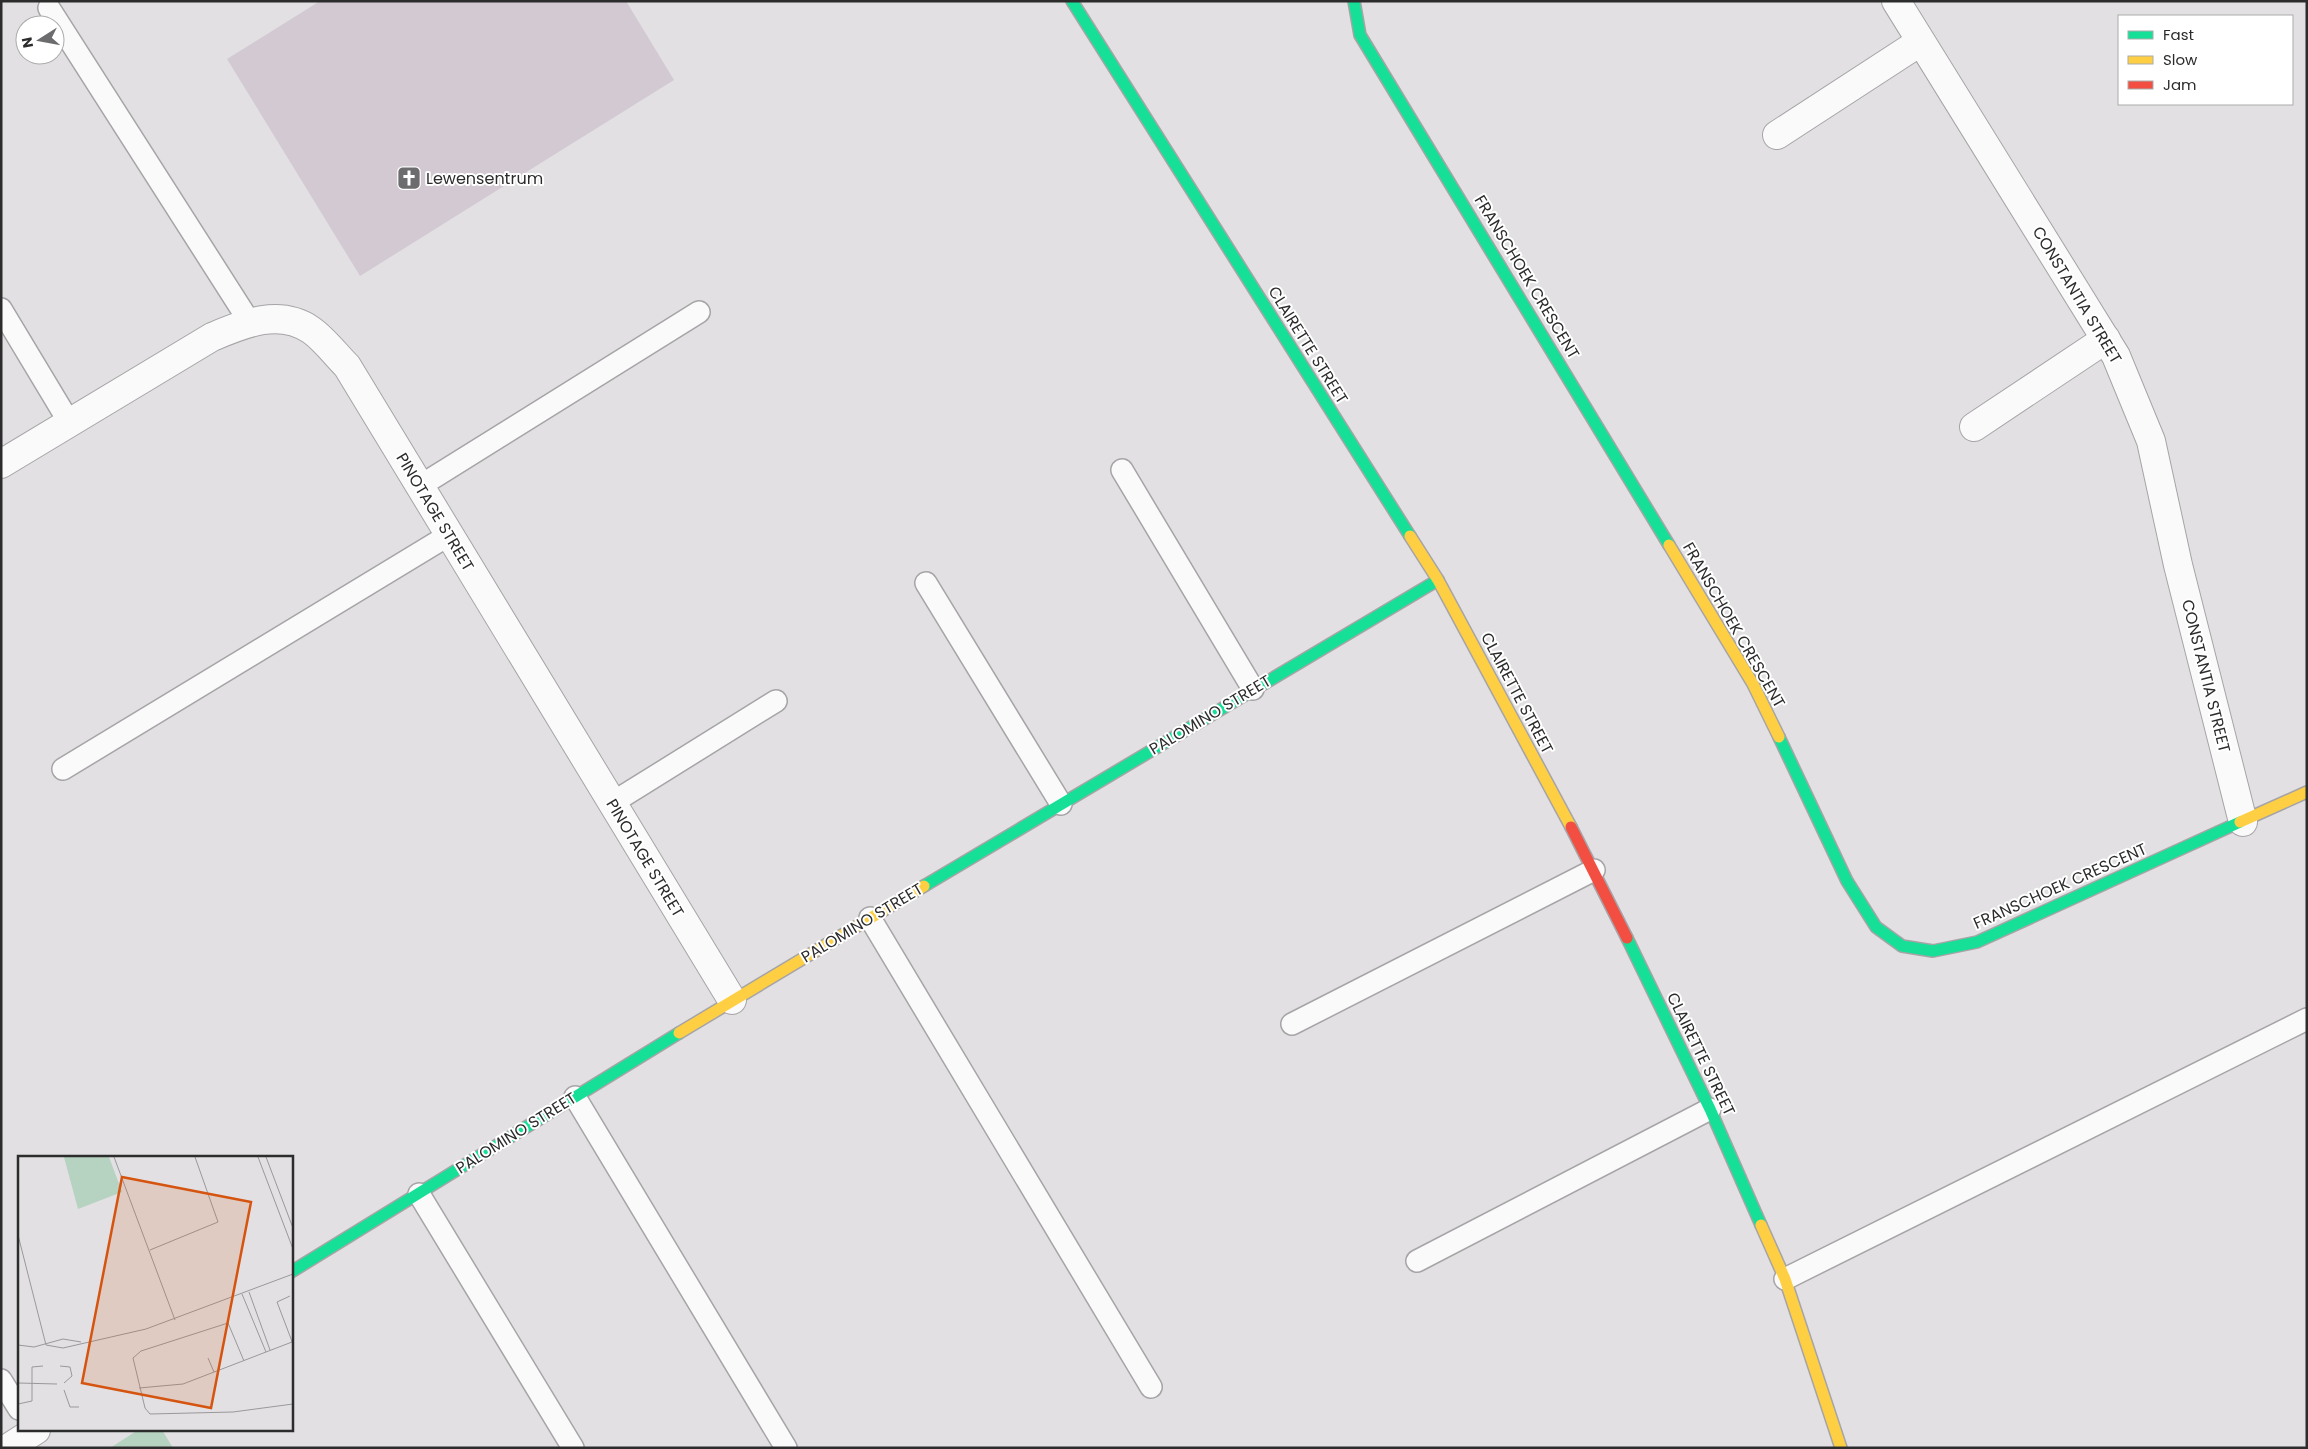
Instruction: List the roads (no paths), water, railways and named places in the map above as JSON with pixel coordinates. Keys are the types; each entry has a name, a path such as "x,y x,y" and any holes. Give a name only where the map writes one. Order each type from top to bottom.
{"street":[{"name":"CLAIRETTE STREET","path":"1072,1 1438,580 1594,870 1710,1109 1785,1279 1841,1448"},
{"name":"FRANSCHOEK CRESCENT","path":"1354,1 1360,35 1753,684 1847,881 1876,926 1902,946 1933,951 1977,942 2307,792"},
{"name":"CONSTANTIA STREET","path":"1896,1 2116,356 2151,441 2178,565 2243,822"},
{"path":"1777,135 1920,42"},
{"name":"PINOTAGE STREET","path":"1,464 212,337 249,321 283,319 311,330 347,366 732,1000"},
{"path":"1974,427 2106,339"},
{"name":"PALOMINO STREET","path":"292,1271 732,1000 1438,580"},
{"path":"8,1448 32,1432"}],"lane":[{"path":"49,8 249,321"},
{"path":"1,309 69,422"},
{"path":"420,486 699,312"},
{"path":"1122,470 1253,689"},
{"path":"63,769 449,535"},
{"path":"926,583 1061,804"},
{"path":"612,803 776,700"},
{"path":"1292,1024 1594,870"},
{"path":"870,918 1151,1387"},
{"path":"1785,1279 2307,1019"},
{"path":"575,1097 786,1448"},
{"path":"1416,1261 1710,1109"},
{"path":"419,1194 573,1448"},
{"path":"1,1380 18,1407"}],"place":[{"name":"Lewensentrum","path":"409,178"}]}
